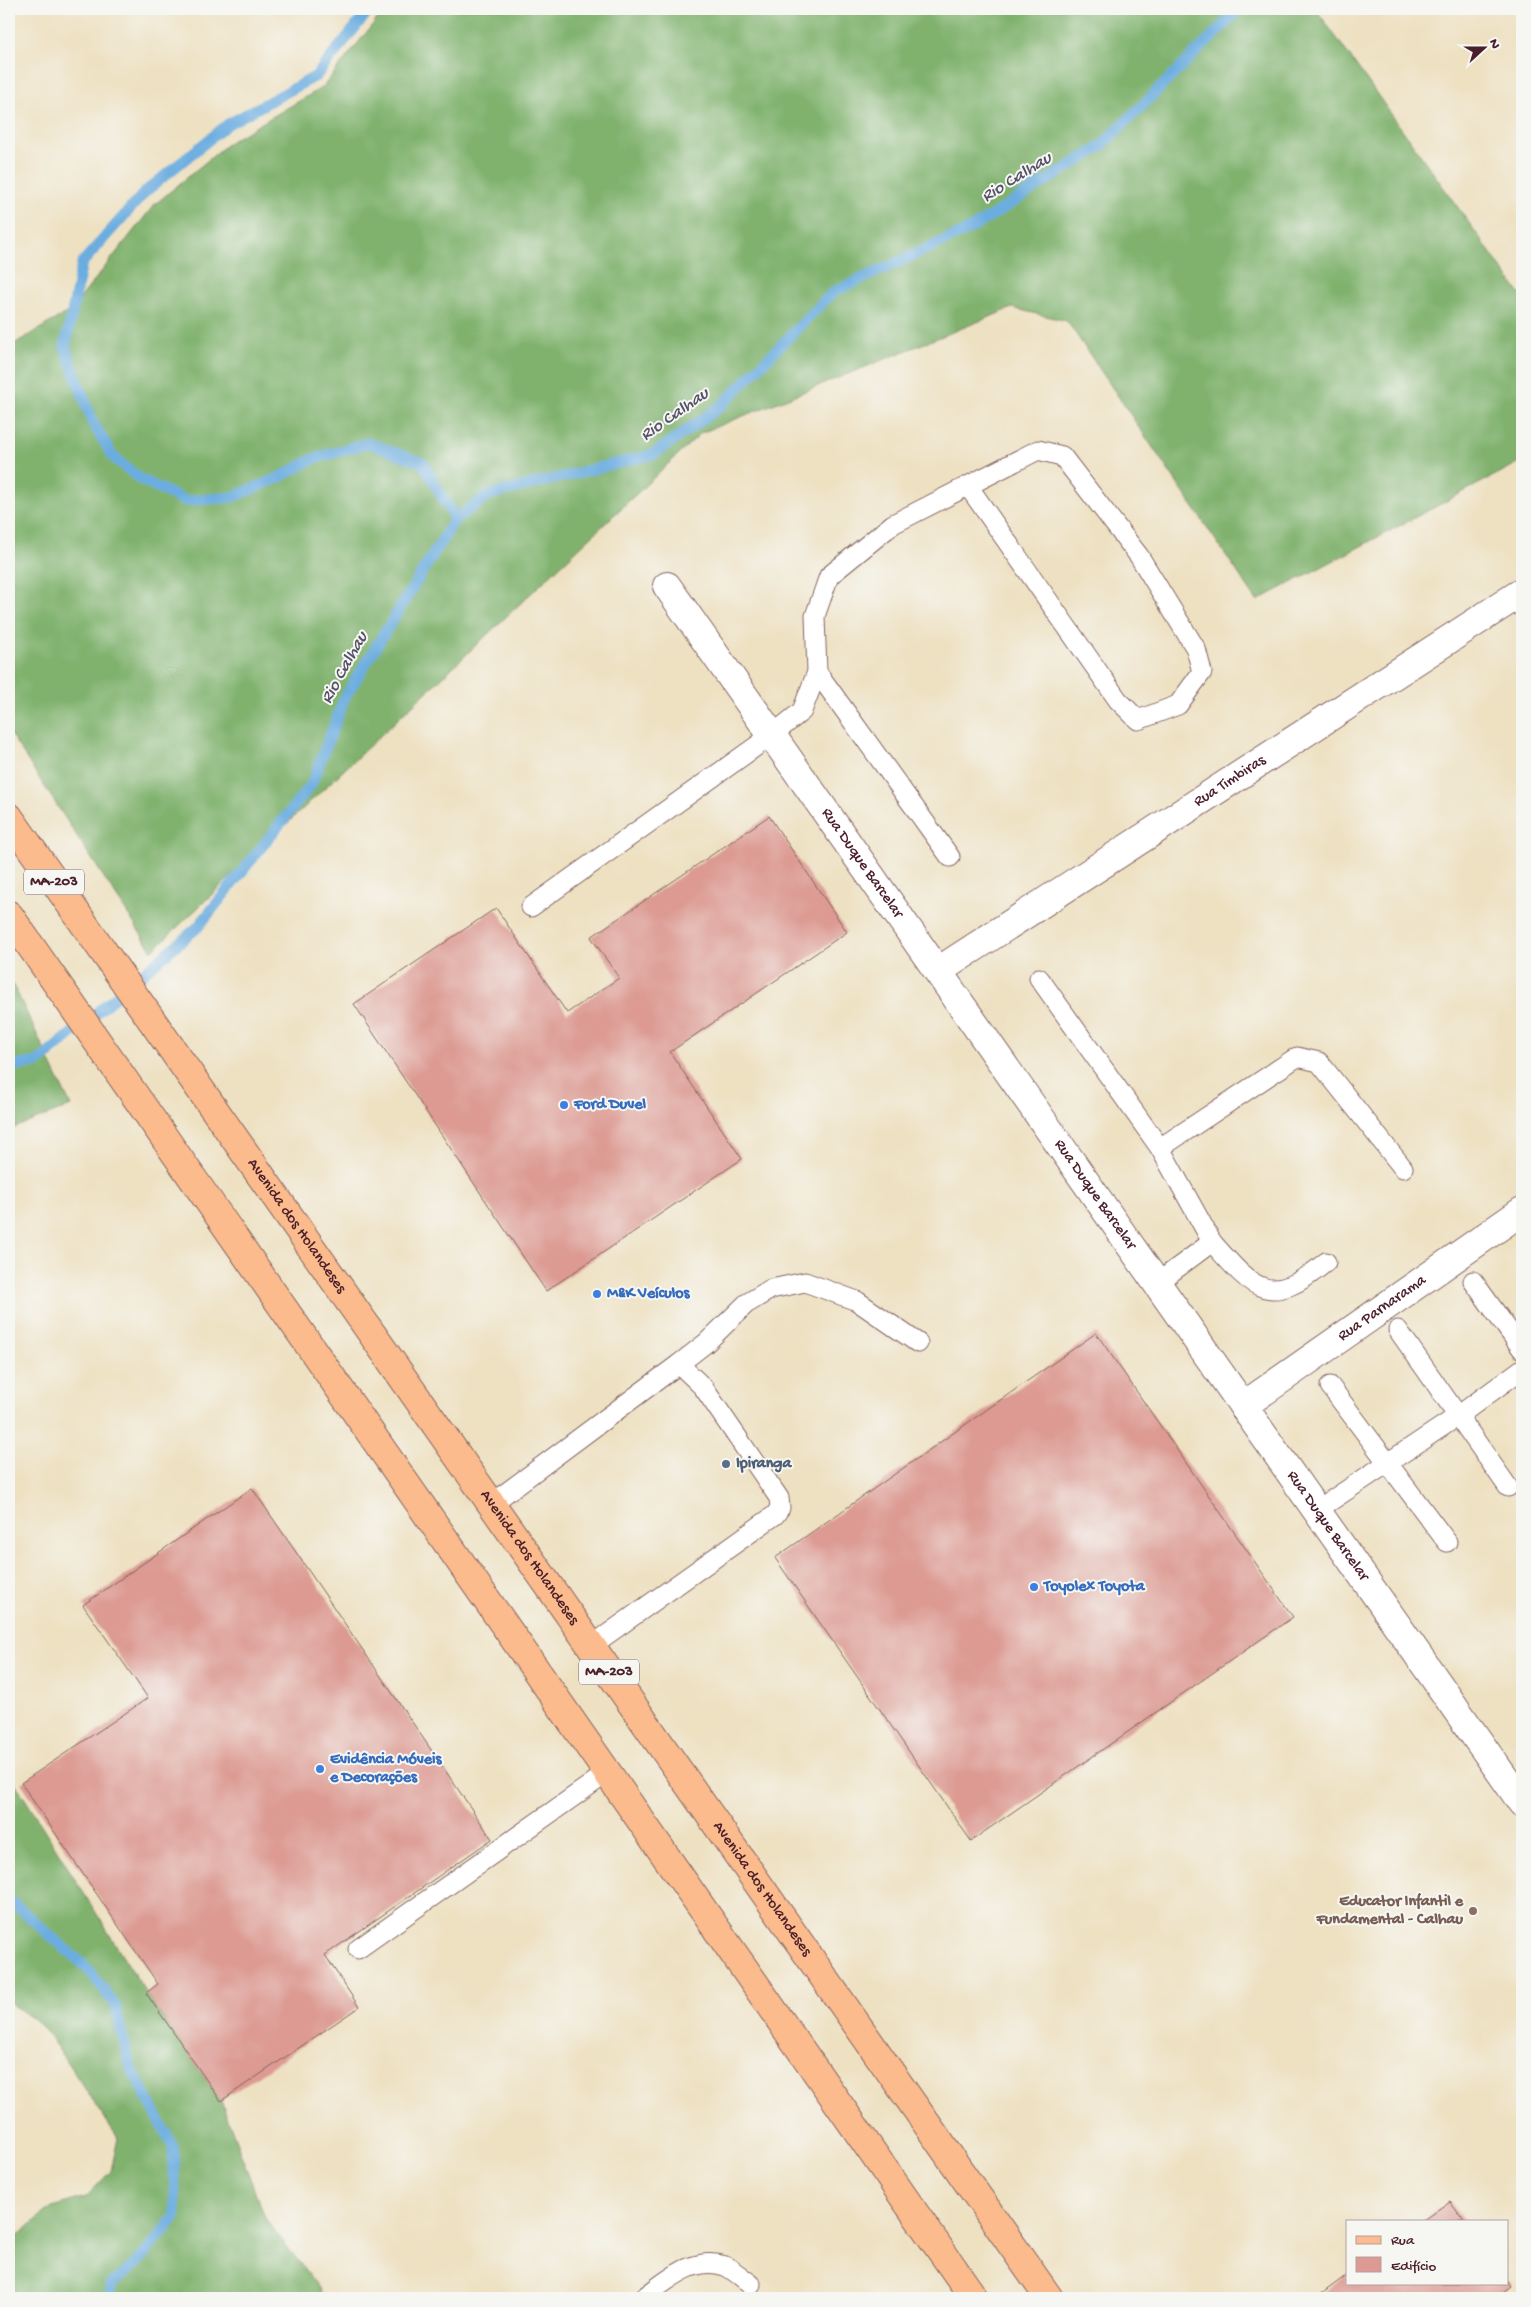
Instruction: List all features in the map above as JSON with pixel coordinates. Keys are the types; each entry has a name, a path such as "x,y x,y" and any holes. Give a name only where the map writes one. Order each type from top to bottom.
{"main road":[{"name":"Avenida dos Holandeses","path":"9,817 1049,2298"},
{"path":"9,915 974,2298"}],"street":[{"name":"Rua Duque Barcelar","path":"667,586 1522,1803"},
{"name":"Rua Timbiras","path":"938,971 1522,592"},
{"name":"Rua Parnarama","path":"1243,1406 1522,1211"}],"lane":[{"path":"532,907 772,735 802,711 817,672 815,616 829,576 893,524 1038,450 1062,456 1139,556 1196,649 1202,672 1178,705 1138,720 1118,700 968,486"},
{"path":"817,672 950,857"},
{"path":"1039,978 1160,1148 1212,1242 1243,1277 1264,1289 1284,1289 1305,1279 1326,1262"},
{"path":"1160,1148 1297,1057 1319,1062 1403,1168"},
{"path":"1157,1284 1212,1242"},
{"path":"1473,1281 1522,1348"},
{"path":"491,1504 706,1343 746,1304 772,1289 805,1282 857,1302 918,1343"},
{"path":"1398,1330 1508,1487"},
{"path":"591,1646 775,1515 780,1508 779,1498 702,1387 679,1364"},
{"path":"1317,1510 1458,1416 1522,1369"},
{"path":"1330,1386 1447,1542"},
{"path":"358,1949 607,1773"},
{"path":"642,2298 686,2268 706,2264 726,2266 751,2284"}],"green space":[{"path":"385,9 1321,9 1318,12 1522,297 1522,461 1257,601 1067,321 1012,308 701,433 152,951 9,732 9,347 71,310 154,205 231,141 323,87"},
{"path":"13,984 71,1106 9,1130 9,986"},
{"path":"9,1769 12,1778 146,1993 221,2101 265,2218 319,2288 323,2298 9,2298 9,2243 52,2207 86,2197 111,2171 118,2138 42,2025 9,2002"}],"building":[{"name":"Ford Duvel","path":"769,816 847,932 670,1052 742,1159 546,1291 354,1004 496,908 567,1013 619,978 591,937"},
{"name":"Toyolex Toyota","path":"1096,1333 1293,1617 971,1841 775,1558"},
{"path":"252,1488 492,1839 325,1955 359,2007 221,2101 146,1993 158,1984 21,1783 148,1698 83,1605"},
{"path":"1450,2201 1464,2220 1423,2220"},
{"path":"1346,2276 1346,2284 1508,2284 1508,2281 1512,2286 1496,2298 1316,2298"}],"waterway":[{"path":"370,9 316,76 228,124 145,192 82,263 65,347 93,423 113,457 140,479 185,501 233,497 280,477 313,459 368,443 423,463 455,519"},
{"name":"Rio Calhau","path":"9,1067 38,1062 198,927 311,785 345,697 455,519 489,495 654,454 721,406 833,292 972,228 1100,147 1240,9"},
{"path":"9,1899 88,1969 115,2005 130,2066 173,2146 176,2216 138,2262 111,2285 110,2298"}],"place":[{"name":"Ford Duvel","path":"564,1105"},
{"name":"M&K Veículos","path":"597,1294"},
{"name":"Ipiranga","path":"726,1464"},
{"name":"Toyolex Toyota","path":"1034,1587"},
{"name":"Evidência Móveis e Decorações","path":"320,1769"},
{"name":"Educator Infantil e Fundamental - Calhau","path":"1473,1911"}]}
